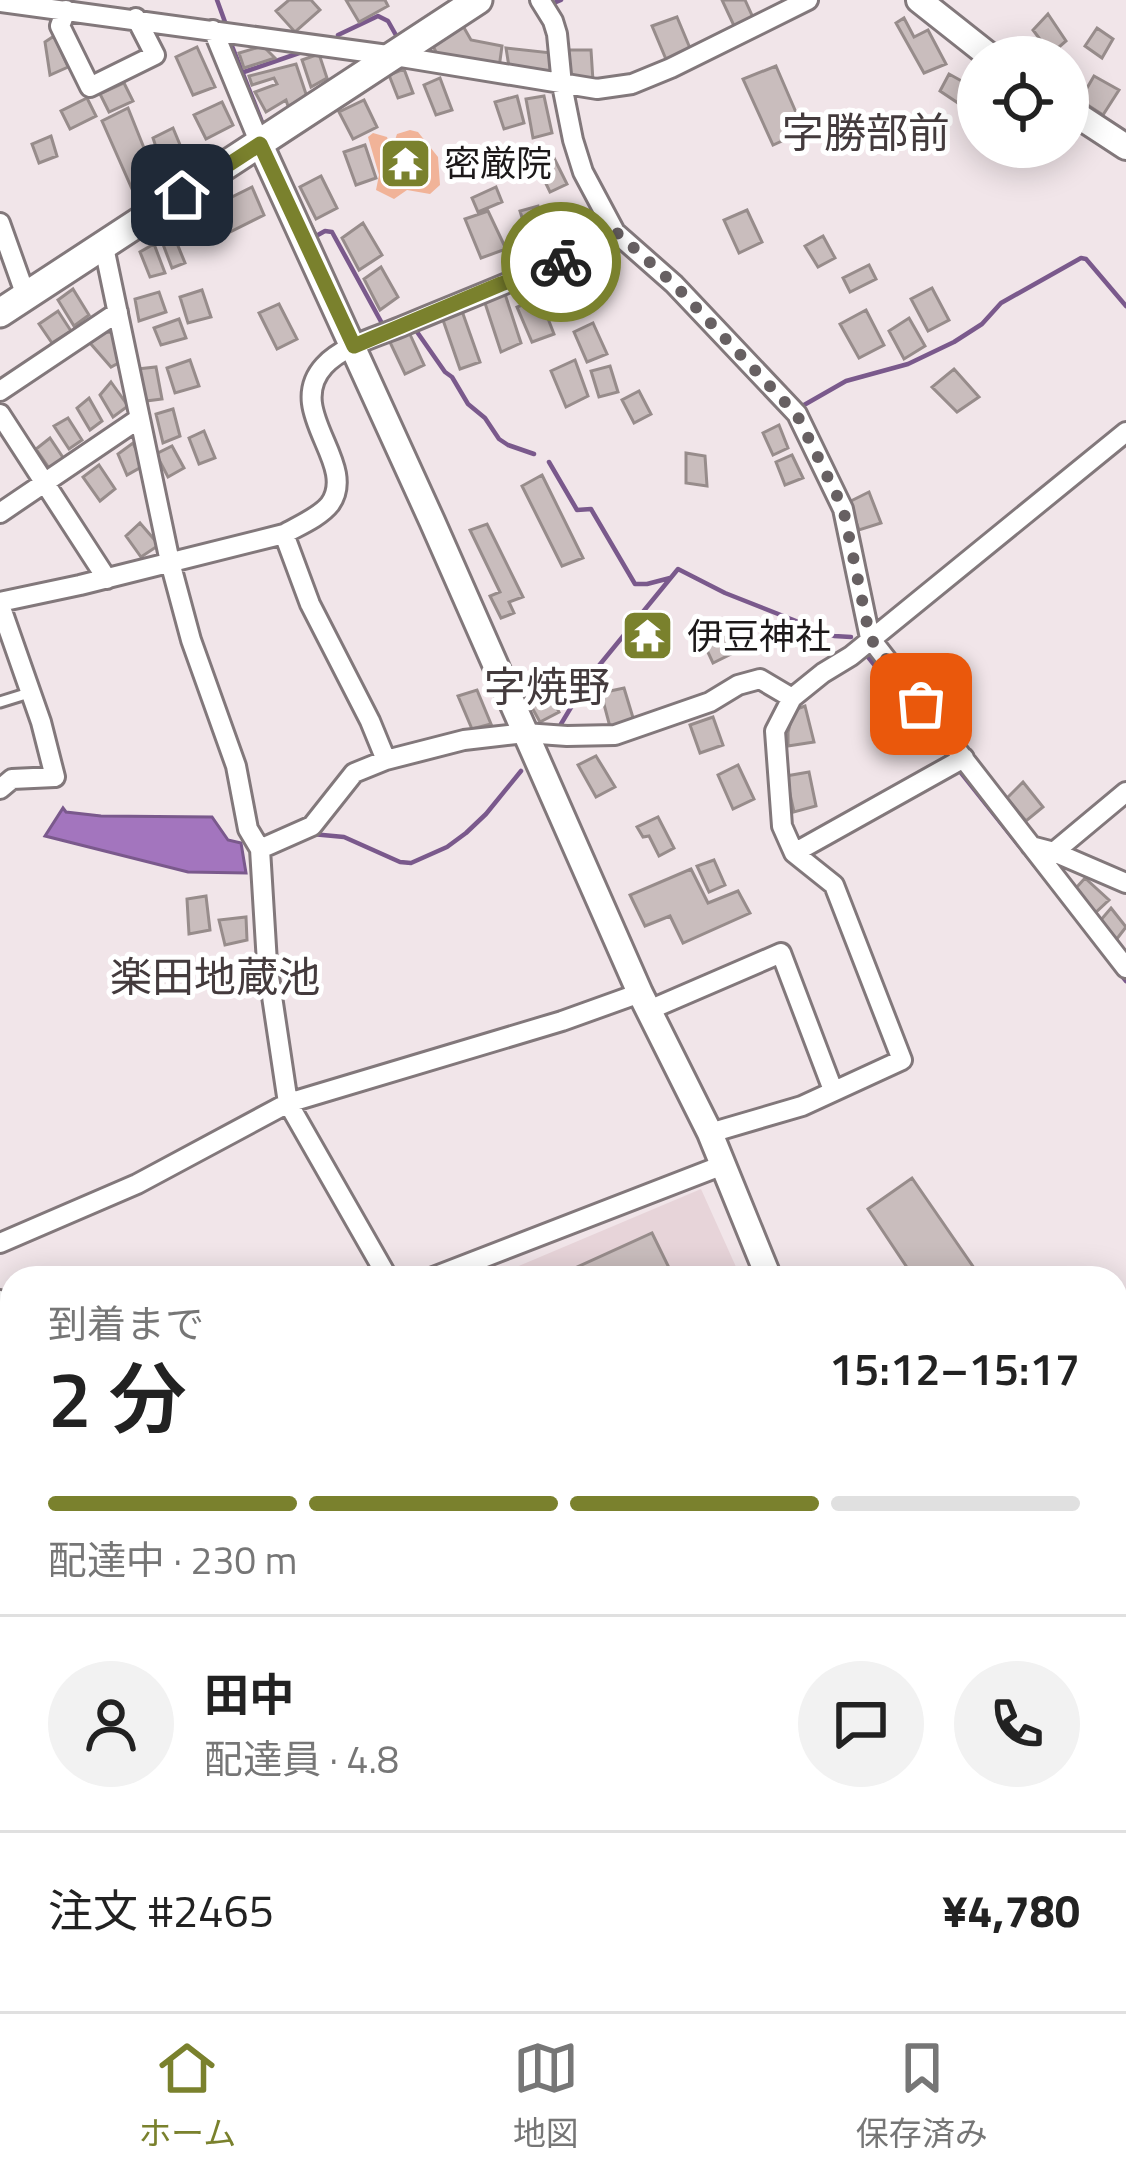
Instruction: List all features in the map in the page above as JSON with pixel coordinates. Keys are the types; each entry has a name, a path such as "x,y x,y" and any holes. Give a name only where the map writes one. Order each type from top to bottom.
{"main road":[{"path":"0,313 478,0"}],"street":[{"path":"539,0 557,34 562,85 583,172 616,232 674,284 797,415 843,508 870,638 956,763 1031,846 1126,968"},
{"path":"0,2 597,89 632,84 808,0"},
{"path":"919,0 964,36"},
{"path":"66,10 60,26 90,87 155,55 136,19"},
{"path":"213,30 645,1002 710,1133 764,1266"},
{"path":"1089,123 1126,147"},
{"path":"0,224 26,296"},
{"path":"0,789 13,779 56,777 0,603 284,533 329,506 335,490 333,463 309,399 314,380 328,362 354,346 564,261 616,232"},
{"path":"104,247 190,640 236,766 248,830 260,849 267,963 288,1103 378,1266"},
{"path":"0,392 118,312"},
{"path":"0,414 107,579"},
{"path":"0,513 140,418"},
{"path":"710,1133 802,1106 902,1060 834,885 794,853 782,826 775,730 792,698 851,656 1126,432"},
{"path":"284,533 310,604 386,760"},
{"path":"260,849 313,826 353,773 386,760 464,740 525,733 615,735 760,679 792,698"},
{"path":"794,853 956,763"},
{"path":"1054,852 1126,792"},
{"path":"1031,846 1126,884"},
{"path":"0,1244 137,1184 288,1103 645,1002 781,953 833,1090"},
{"path":"462,1266 723,1165"}],"lane":[{"path":"0,702 31,692"}],"shaded area":[{"path":"418,132 438,157 440,185 430,194 407,190 394,199 376,190 379,175 368,137 373,133 387,137 387,164 397,177 409,178 419,171 419,161 408,145 394,143 397,134"},
{"path":"63,808 101,816 212,817 228,840 241,843 246,873 188,872 45,836"},
{"path":"701,1189 736,1266 518,1266"}],"building":[{"path":"289,0 311,0 320,10 295,32 276,11"},
{"path":"346,0 385,0 388,6 359,22"},
{"path":"722,0 745,0 755,22 736,30"},
{"path":"1048,14 1063,36 1038,36 1033,30"},
{"path":"677,17 692,53 668,64 652,26"},
{"path":"904,18 914,37 928,30 946,64 924,73 896,23"},
{"path":"463,26 471,40 502,46 499,68 438,56 433,46"},
{"path":"1097,28 1113,39 1102,58 1089,49"},
{"path":"54,36 68,67 50,75 45,42"},
{"path":"263,46 275,58 244,68 239,53"},
{"path":"197,47 215,87 193,95 176,57"},
{"path":"506,48 552,53 554,74 509,67"},
{"path":"567,50 591,50 593,81 569,78"},
{"path":"319,54 327,78 311,87 302,60"},
{"path":"296,64 307,97 288,106 286,100 266,112 255,92 277,84 274,78 252,85 249,76"},
{"path":"776,66 804,131 773,145 743,79"},
{"path":"404,69 413,93 398,98 389,75"},
{"path":"949,74 957,78 957,102 940,91"},
{"path":"1094,76 1119,90 1103,115 1089,106"},
{"path":"440,78 452,110 436,115 424,85"},
{"path":"124,83 133,101 109,112 100,94"},
{"path":"517,96 524,123 504,129 495,102"},
{"path":"544,96 552,133 533,138 526,99"},
{"path":"87,98 96,116 70,129 61,111"},
{"path":"364,100 377,127 353,139 339,112"},
{"path":"222,102 233,125 206,139 194,115"},
{"path":"128,108 158,183 136,198 102,121"},
{"path":"173,128 183,152 161,162 153,138"},
{"path":"51,136 57,156 39,163 32,144"},
{"path":"365,145 376,178 356,185 344,152"},
{"path":"554,158 567,184 550,192 538,167"},
{"path":"321,176 337,208 316,219 300,187"},
{"path":"252,187 264,215 230,232 216,205"},
{"path":"496,187 502,202 478,212 472,198"},
{"path":"538,206 545,231 528,237 520,211"},
{"path":"747,210 762,242 739,253 724,220"},
{"path":"488,211 506,249 481,258 465,219"},
{"path":"363,223 382,255 359,270 342,238"},
{"path":"174,236 185,263 172,268 161,239"},
{"path":"823,236 835,258 818,267 805,246"},
{"path":"154,244 165,273 150,277 140,252"},
{"path":"869,265 876,279 850,292 843,278"},
{"path":"381,267 398,297 380,310 364,279"},
{"path":"932,288 949,320 928,331 911,299"},
{"path":"73,289 89,315 74,326 58,300"},
{"path":"202,290 211,317 188,323 180,297"},
{"path":"504,291 521,343 501,352 484,300"},
{"path":"159,292 166,312 139,321 135,299"},
{"path":"540,298 554,334 532,342 517,307"},
{"path":"279,304 297,339 277,349 259,313"},
{"path":"866,310 884,345 859,358 840,324"},
{"path":"58,311 71,331 52,343 39,324"},
{"path":"462,311 480,362 460,369 443,320"},
{"path":"909,318 925,346 904,359 889,331"},
{"path":"179,319 186,338 161,345 154,328"},
{"path":"593,323 607,354 587,362 574,332"},
{"path":"408,330 424,365 405,374 388,338"},
{"path":"106,332 117,333 124,360 111,367 90,343"},
{"path":"190,360 199,386 175,393 167,368"},
{"path":"575,360 588,396 566,407 551,371"},
{"path":"610,366 618,392 599,397 591,371"},
{"path":"156,367 162,399 146,401 137,369"},
{"path":"954,369 979,397 957,412 932,387"},
{"path":"111,382 128,406 113,417 100,395"},
{"path":"639,391 651,414 634,423 622,400"},
{"path":"89,398 102,421 90,430 77,408"},
{"path":"173,409 180,436 163,443 156,414"},
{"path":"68,418 82,440 69,449 54,426"},
{"path":"779,425 788,448 773,455 763,433"},
{"path":"204,431 215,458 199,464 189,438"},
{"path":"50,438 64,459 49,468 36,449"},
{"path":"133,443 143,466 127,475 118,454"},
{"path":"172,446 184,468 168,477 156,454"},
{"path":"686,453 705,456 707,486 686,483"},
{"path":"792,455 803,478 785,485 776,462"},
{"path":"99,465 115,489 100,501 83,477"},
{"path":"542,475 583,558 562,566 522,486"},
{"path":"869,492 881,523 859,530 849,502"},
{"path":"140,523 159,545 141,557 126,536"},
{"path":"487,524 523,597 509,602 514,613 501,618 490,596 500,592 470,530"},
{"path":"718,620 735,652 713,663 697,629"},
{"path":"624,688 634,721 610,727 601,693"},
{"path":"477,690 491,724 472,729 458,696"},
{"path":"550,695 559,712 540,722 530,704"},
{"path":"805,706 814,742 788,746 794,710"},
{"path":"713,717 723,745 700,753 690,725"},
{"path":"596,756 615,787 596,797 578,765"},
{"path":"738,765 754,799 733,809 718,775"},
{"path":"809,772 816,806 794,812 786,776"},
{"path":"1023,782 1043,807 1026,821 1007,798"},
{"path":"658,817 674,848 659,856 649,836 643,837 637,827"},
{"path":"714,860 725,885 709,892 697,866"},
{"path":"691,869 708,903 738,891 750,913 683,943 670,916 645,926 630,895"},
{"path":"1085,878 1109,900 1095,913 1075,889"},
{"path":"206,896 210,930 189,934 187,899"},
{"path":"1111,908 1126,927 1116,940 1100,921"},
{"path":"246,917 247,940 225,945 219,920"},
{"path":"912,1178 973,1266 906,1266 868,1209"},
{"path":"652,1233 668,1266 579,1266"}],"waterway":[{"path":"217,0 225,22"},
{"path":"549,5 561,0"},
{"path":"338,35 378,16 388,21 397,37"},
{"path":"232,46 262,122"},
{"path":"241,73 302,52"},
{"path":"302,208 316,236 332,232 384,327"},
{"path":"804,405 846,381 908,364 954,342 982,324 1001,303 1081,258 1126,306"},
{"path":"415,329 499,439 534,454"},
{"path":"549,462 577,510 591,509 635,584 670,578"},
{"path":"561,724 588,679 678,569 834,636 851,637"},
{"path":"868,657 951,760"},
{"path":"958,769 1074,915"},
{"path":"312,834 344,837 411,863 466,833 521,771"},
{"path":"1118,971 1126,981"}],"way so far":[{"path":"561,262 616,232 674,284 797,415 843,508 870,638 921,704"}],"place":[{"name":"密厳院","path":"405,163"},
{"name":"伊豆神社","path":"648,636"}],"district":[{"name":"字勝部前","path":"866,133"},
{"name":"字焼野","path":"547,687"},
{"name":"楽田地蔵池","path":"215,977"}],"route":[{"path":"182,195 260,144 354,346 561,262"}]}
